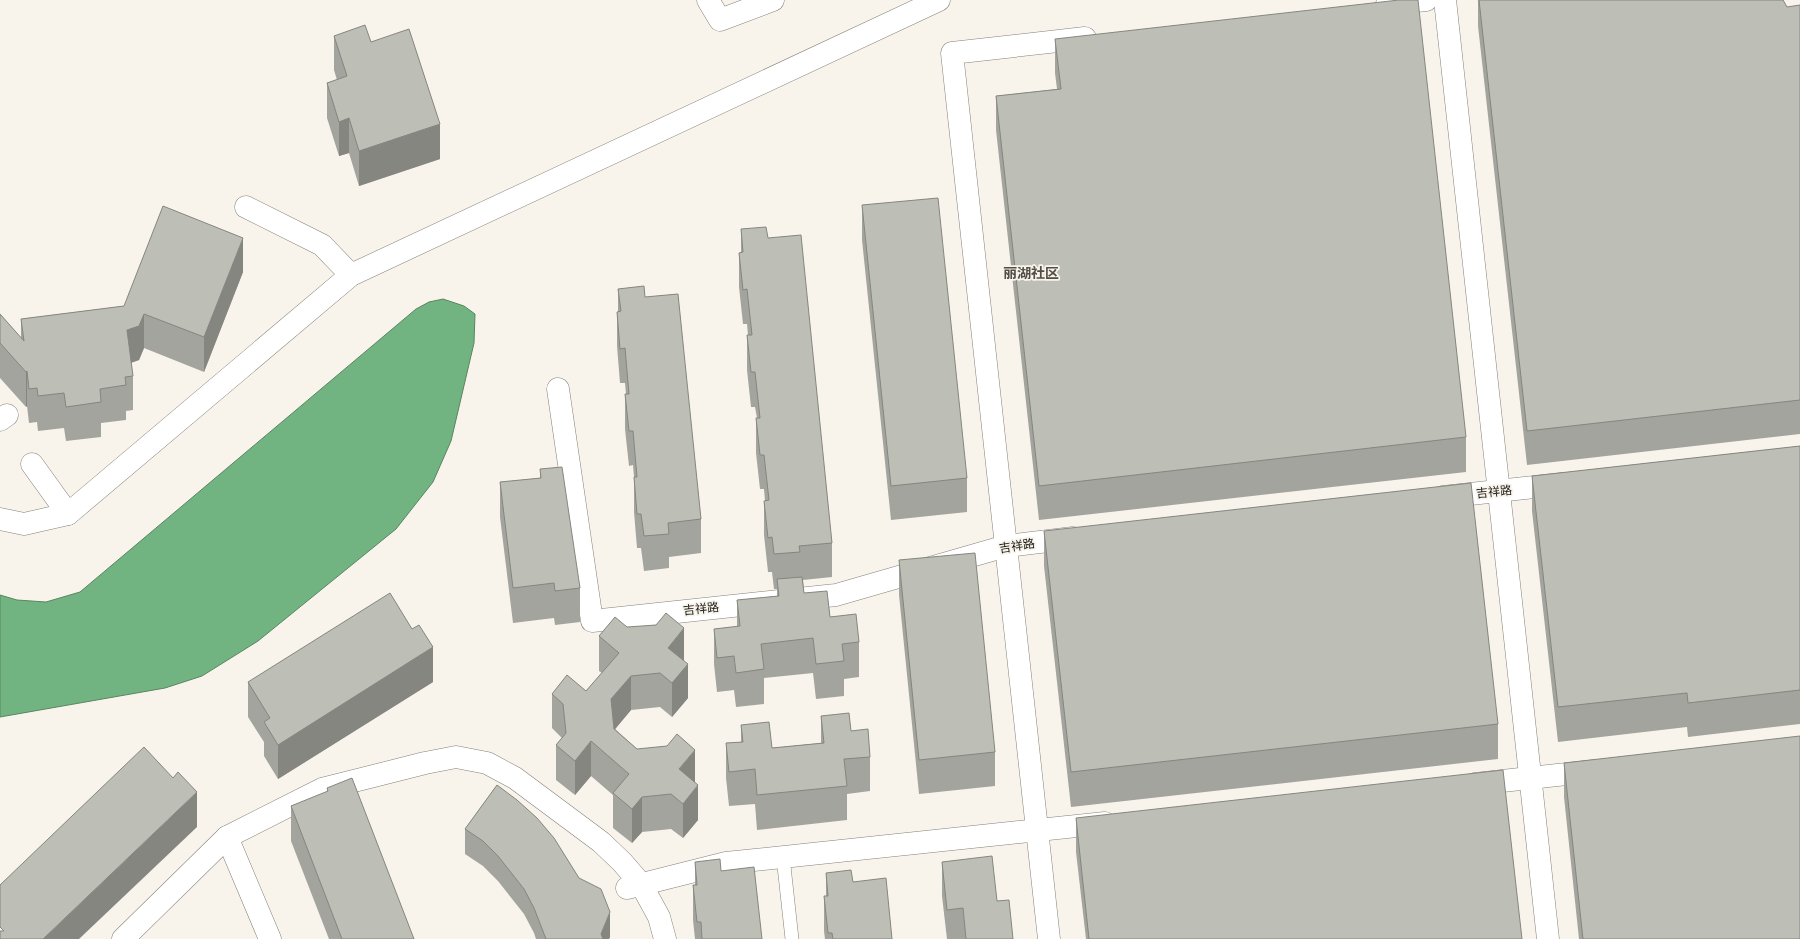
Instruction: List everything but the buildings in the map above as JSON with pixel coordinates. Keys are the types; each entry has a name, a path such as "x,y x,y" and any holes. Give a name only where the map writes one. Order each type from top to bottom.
{"street":[{"path":"708,0 720,20 773,0"},
{"path":"0,518 24,524 68,514 351,275 909,6 939,0"},
{"path":"1371,6 1426,0"},
{"path":"1445,0 1548,939"},
{"path":"1049,939 952,53 1102,36"},
{"path":"246,207 322,245 351,275"},
{"name":"吉祥路","path":"558,389 592,621 836,595 1006,546 1092,536"},
{"path":"32,464 68,514"},
{"name":"吉祥路","path":"1421,500 1578,482"},
{"path":"123,939 227,837 322,790 425,763 456,757 487,763 515,778 600,842 622,862 634,886 659,917 665,939"},
{"path":"1459,786 1618,768"},
{"path":"634,886 726,863 1125,821"},
{"path":"227,837 270,939"}],"lane":[{"path":"783,857 792,939"}],"shaded area":[{"path":"443,299 464,306 475,314 474,343 451,441 433,482 396,529 258,641 202,676 165,688 0,717 0,595 17,600 46,602 80,592 416,309 429,302"}],"district":[{"name":"丽湖社区","path":"1031,273"}]}
